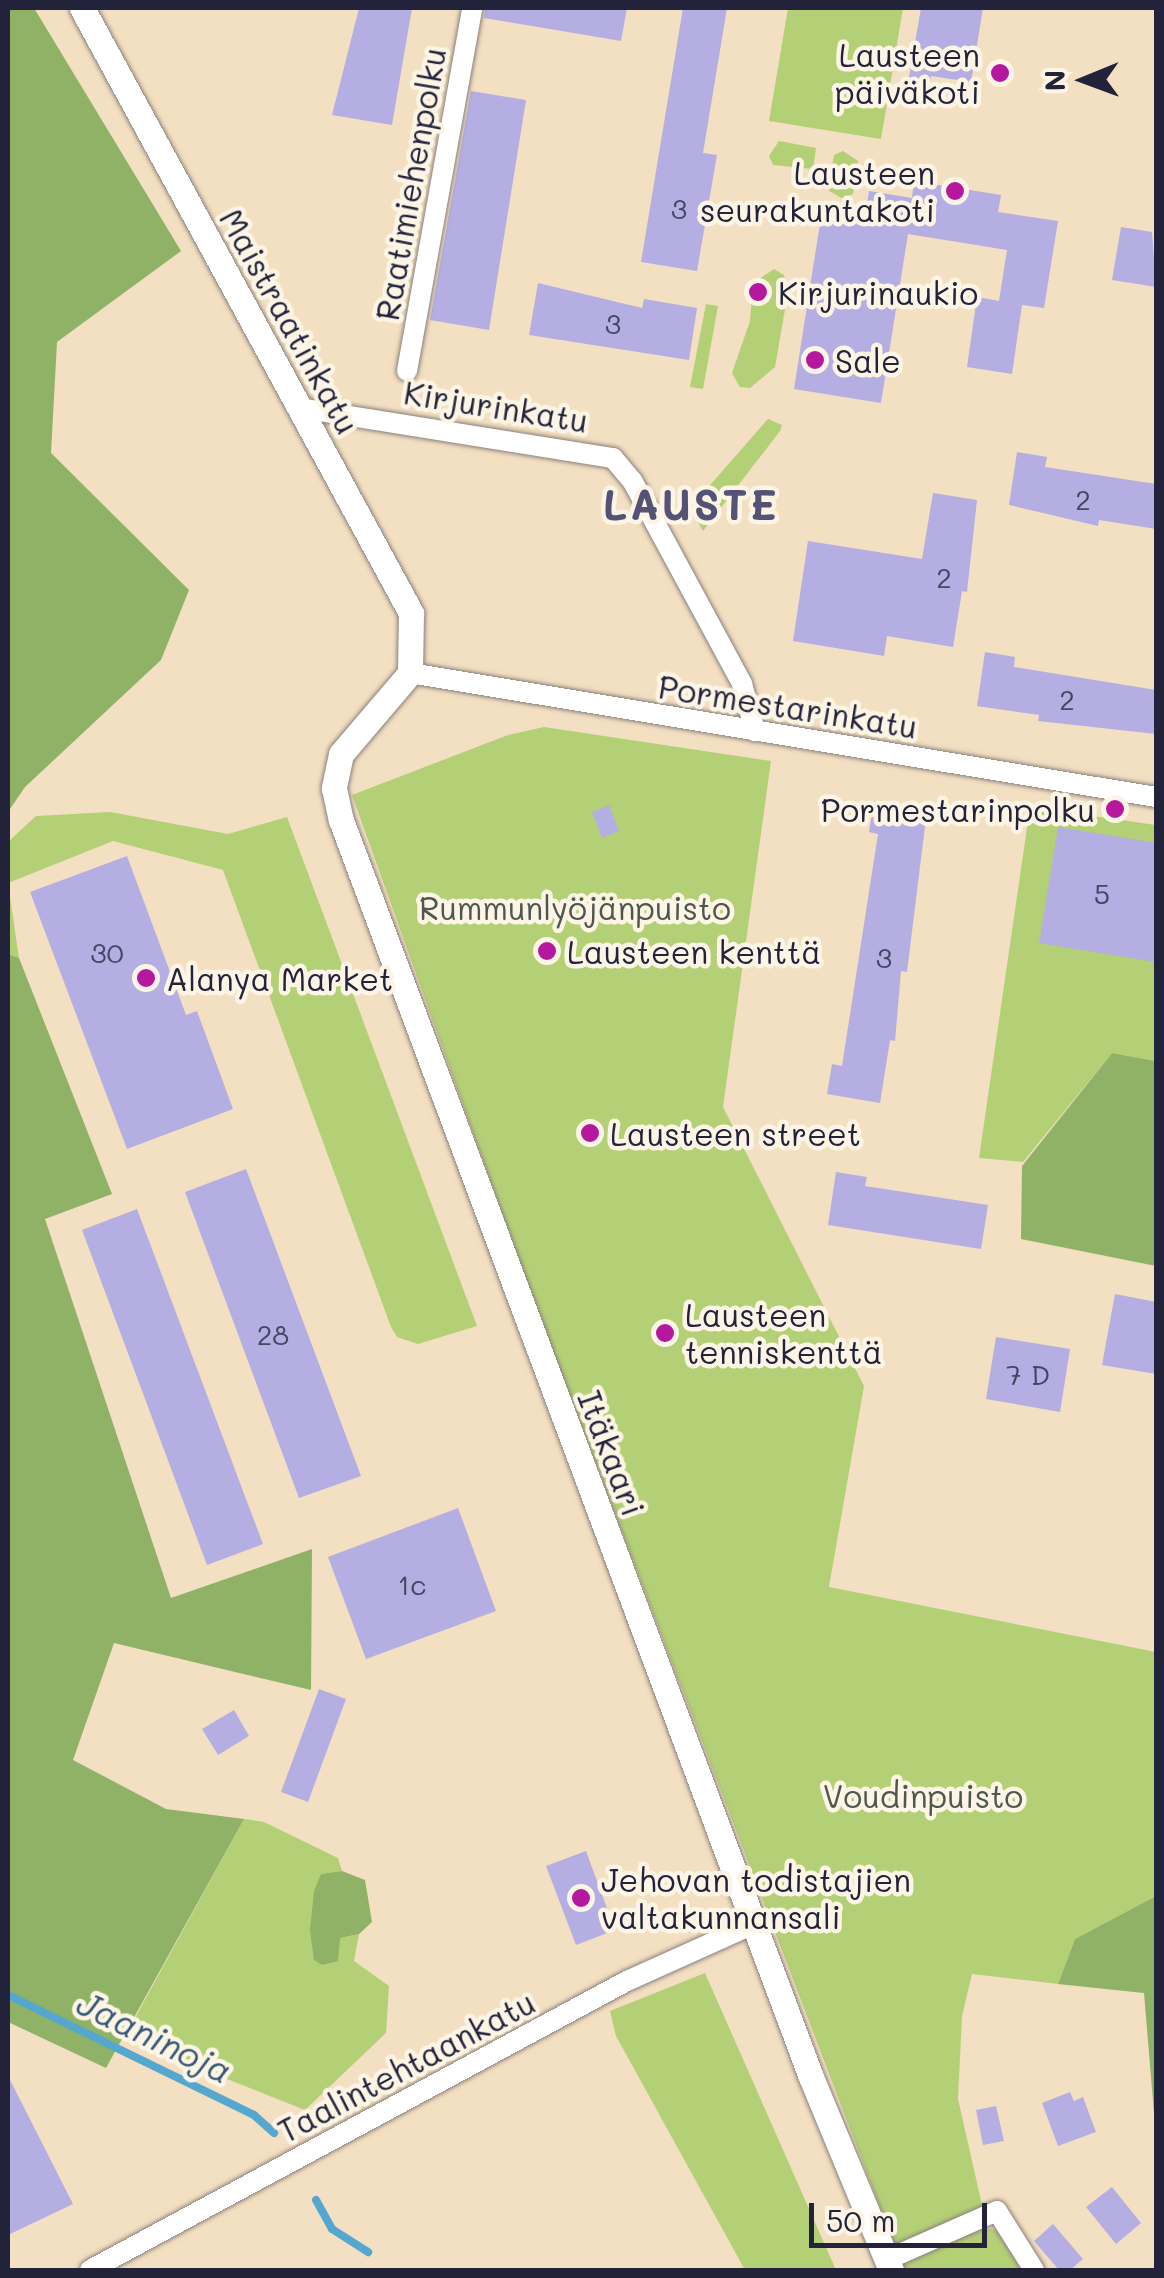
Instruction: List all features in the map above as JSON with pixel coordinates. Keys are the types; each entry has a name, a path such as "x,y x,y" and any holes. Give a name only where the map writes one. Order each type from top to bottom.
{"street":[{"name":"Maistraatinkatu","path":"82,8 411,613 410,673"},
{"name":"Raatimiehenpolku","path":"406,371 472,8"},
{"name":"Kirjurinkatu","path":"300,408 613,458 633,482 742,684 755,731"},
{"name":"Pormestarinkatu","path":"410,673 1156,797"},
{"name":"Itäkaari","path":"410,673 341,754 334,788 340,820 754,1924 888,2265"},
{"name":"Taalintehtaankatu","path":"90,2270 627,1981 754,1924"},
{"path":"888,2265 997,2211 1034,2270"}],"green space":[{"path":"8,8 34,8 181,251 57,342 51,453 189,590 161,660 25,787 8,812"},
{"path":"788,8 903,8 881,139 769,121"},
{"path":"779,141 816,148 813,169 773,165 769,156"},
{"path":"843,151 858,161 853,194 843,199 828,190 834,155"},
{"path":"774,269 784,275 788,292 775,367 750,388 740,387 732,373 750,321 753,283"},
{"path":"706,304 718,306 703,389 690,387"},
{"path":"768,419 782,425 780,431 703,531 690,508"},
{"name":"Voudinpuisto","path":"544,727 771,761 723,1107 864,1386 829,1587 1156,1652 1156,1896 1075,1939 1058,1984 972,1974 962,2016 958,2099 982,2205 977,2227 996,2230 1023,2270 904,2270 525,1277 352,795 508,735"},
{"path":"1030,807 1156,825 1156,1061 1112,1053 1023,1162 979,1158"},
{"path":"110,812 228,834 287,817 477,1326 418,1344 397,1337 391,1327 223,870 113,841 8,883 8,842 36,816"},
{"path":"8,883 19,958 8,954"},
{"path":"8,954 19,958 112,1194 45,1219 171,1598 312,1549 311,1690 114,1643 73,1760 166,1809 244,1819 106,2068 8,2022"},
{"path":"1112,1053 1156,1061 1156,1266 1021,1239 1022,1166"},
{"path":"244,1819 264,1822 338,1858 342,1871 321,1874 339,1938 359,1934 354,1961 389,1986 386,2033 305,2110 124,2038"},
{"path":"342,1871 365,1880 372,1922 359,1934 340,1938 338,1961 322,1965 314,1960 310,1931 314,1891 321,1874"},
{"path":"1156,1896 1156,2137 1144,1993 1058,1984 1075,1939"},
{"path":"705,1973 836,2270 745,2270 616,2036 610,2011"}],"building":[{"path":"359,8 412,8 392,125 332,115"},
{"path":"485,8 627,8 621,41 484,18"},
{"path":"683,8 727,8 703,153 717,155 697,271 641,262"},
{"path":"921,8 983,8 971,82 931,76 928,93 907,89"},
{"path":"471,91 526,100 489,330 430,320"},
{"path":"914,181 1001,195 998,212 1058,221 1044,308 1022,305 1012,374 967,367 977,297 999,301 1007,250 908,234 881,403 794,389 821,217 864,224 869,191 912,198"},
{"path":"1121,227 1152,232 1156,287 1112,280"},
{"path":"538,283 642,308 644,299 697,308 689,360 529,335"},
{"path":"1017,452 1047,457 1045,467 1156,484 1156,529 1099,520 1098,526 1009,505"},
{"path":"933,493 977,500 967,592 962,591 953,647 887,636 884,656 793,641 808,541 922,559"},
{"path":"985,652 1015,657 1014,667 1156,690 1156,734 1038,721 1039,715 977,706"},
{"path":"874,801 927,810 907,972 901,971 895,1041 890,1040 880,1103 827,1094 832,1064 842,1066 878,834 869,832"},
{"path":"609,805 619,831 602,838 592,812"},
{"path":"1058,827 1156,843 1156,962 1039,943"},
{"path":"127,856 186,1015 197,1011 233,1109 127,1149 30,892"},
{"path":"246,1169 361,1476 299,1498 185,1192"},
{"path":"836,1172 867,1177 865,1186 988,1205 981,1249 828,1225"},
{"path":"137,1209 263,1544 207,1565 82,1230"},
{"path":"1115,1294 1156,1302 1156,1374 1102,1365"},
{"path":"996,1337 1070,1349 1060,1412 986,1399"},
{"path":"458,1508 496,1611 366,1659 328,1557"},
{"path":"319,1689 346,1699 308,1802 281,1792"},
{"path":"234,1710 249,1736 218,1755 202,1729"},
{"name":"Jehovan todistajien valtakunnansali","path":"586,1851 615,1930 576,1945 546,1866"},
{"path":"8,2076 73,2204 8,2235"},
{"path":"1070,2092 1074,2101 1083,2097 1096,2132 1058,2146 1042,2103"},
{"path":"996,2106 1004,2141 983,2145 976,2110"},
{"path":"1112,2187 1141,2223 1116,2244 1086,2207"},
{"path":"1053,2224 1083,2259 1070,2270 1059,2270 1034,2241"}],"waterway":[{"name":"Jaaninoja","path":"8,1995 254,2115 274,2133"},
{"name":"Jaaninoja","path":"316,2200 332,2229 368,2252"}],"place":[{"name":"Lausteen päiväkoti","path":"1000,73"},
{"name":"Lausteen seurakuntakoti","path":"955,191"},
{"name":"Kirjurinaukio","path":"758,292"},
{"name":"Sale","path":"815,360"},
{"name":"Pormestarinpolku","path":"1115,809"},
{"name":"Lausteen kenttä","path":"547,951"},
{"name":"Alanya Market","path":"146,978"},
{"name":"Lausteen street","path":"590,1133"},
{"name":"Lausteen tenniskenttä","path":"665,1333"},
{"name":"Jehovan todistajien valtakunnansali","path":"581,1898"}],"district":[{"name":"LAUSTE","path":"691,504"}],"park label":[{"name":"Rummunlyöjänpuisto","path":"575,907"}]}
